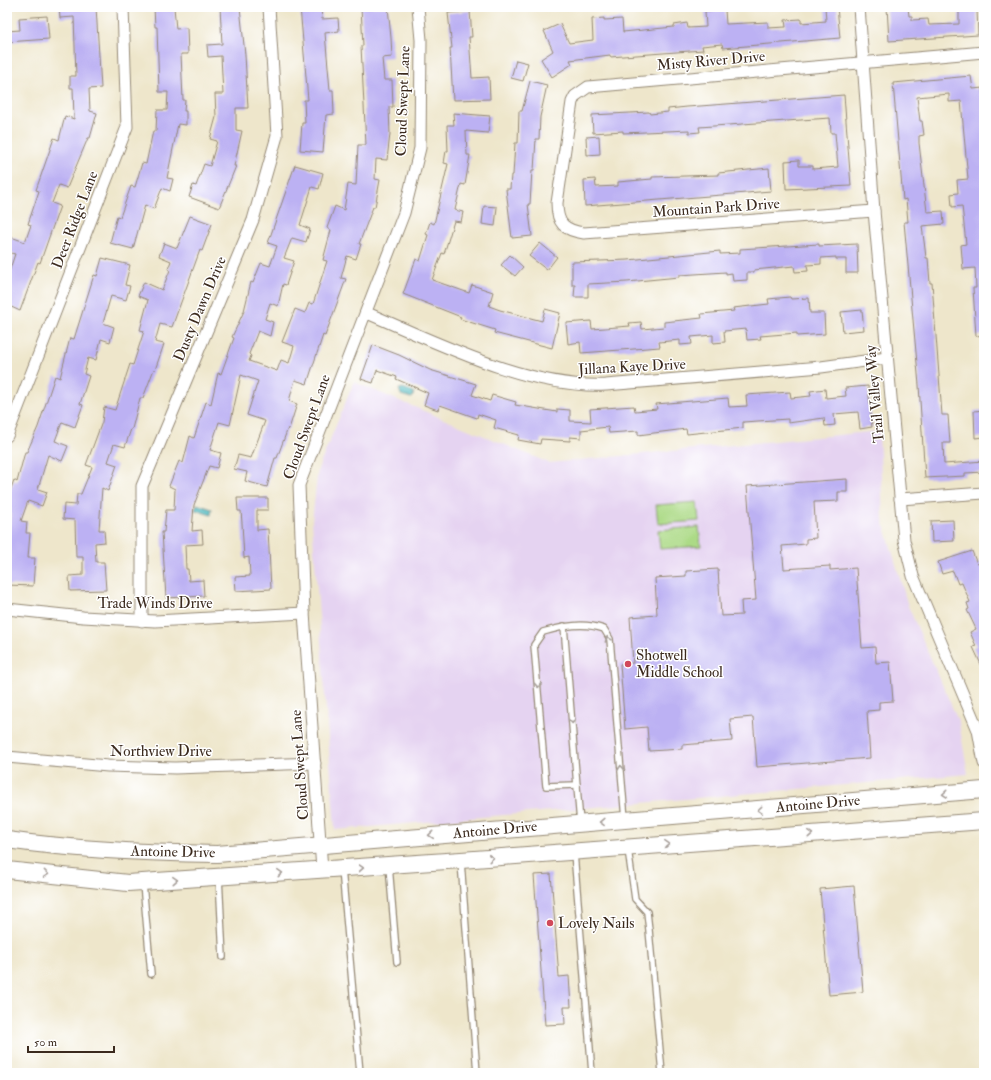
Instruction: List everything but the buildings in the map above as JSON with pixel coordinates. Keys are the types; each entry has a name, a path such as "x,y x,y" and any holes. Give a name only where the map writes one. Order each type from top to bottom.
{"main road":[{"name":"Antoine Drive","path":"7,840 68,848 217,854 984,790"},
{"path":"626,821 628,847"},
{"name":"Antoine Drive","path":"7,870 128,883 389,866 984,821"}],"street":[{"name":"Deer Ridge Lane","path":"7,436 127,127 123,7"},
{"name":"Dusty Dawn Drive","path":"142,620 142,486 253,220 277,136 269,7"},
{"name":"Cloud Swept Lane","path":"322,870 304,612 299,485 367,313 404,213 420,148 421,40 418,7"},
{"name":"Trail Valley Way","path":"859,7 874,211 904,540 913,576 978,730 984,763"},
{"name":"Misty River Drive","path":"562,225 557,212 557,203 570,112 575,96 581,90 588,87 984,52"},
{"name":"Mountain Park Drive","path":"562,225 572,231 584,233 874,211"},
{"name":"Jillana Kaye Drive","path":"367,313 458,351 515,372 546,381 576,386 606,386 798,369 887,358"},
{"path":"900,499 984,493"},
{"name":"Trade Winds Drive","path":"7,609 83,617 142,620 220,618 304,612"},
{"name":"Northview Drive","path":"7,756 108,766 175,768 315,763"}],"lane":[{"path":"577,785 546,786 534,645 543,632 564,626 590,624 604,629 610,639 626,821"},
{"path":"564,626 580,823"},
{"path":"628,847 635,899 647,912 662,1073"},
{"path":"574,852 592,1073"},
{"path":"461,860 477,1073"},
{"path":"389,866 396,962"},
{"path":"342,869 360,1073"},
{"path":"219,877 223,956"},
{"path":"143,882 151,974"}],"shaded area":[{"name":"Shotwell Middle School","path":"354,382 549,463 879,431 883,520 908,606 959,723 968,774 335,830 312,521 318,469"}],"green space":[{"path":"697,502 699,521 658,524 656,505"},
{"path":"699,527 701,546 660,549 658,530"}],"water":[{"path":"403,388 414,392 413,397 411,398 401,395 399,389"},
{"path":"197,504 212,509 211,515 195,510"}],"place":[{"name":"Shotwell Middle School","path":"628,664"},
{"name":"Lovely Nails","path":"550,923"}]}
